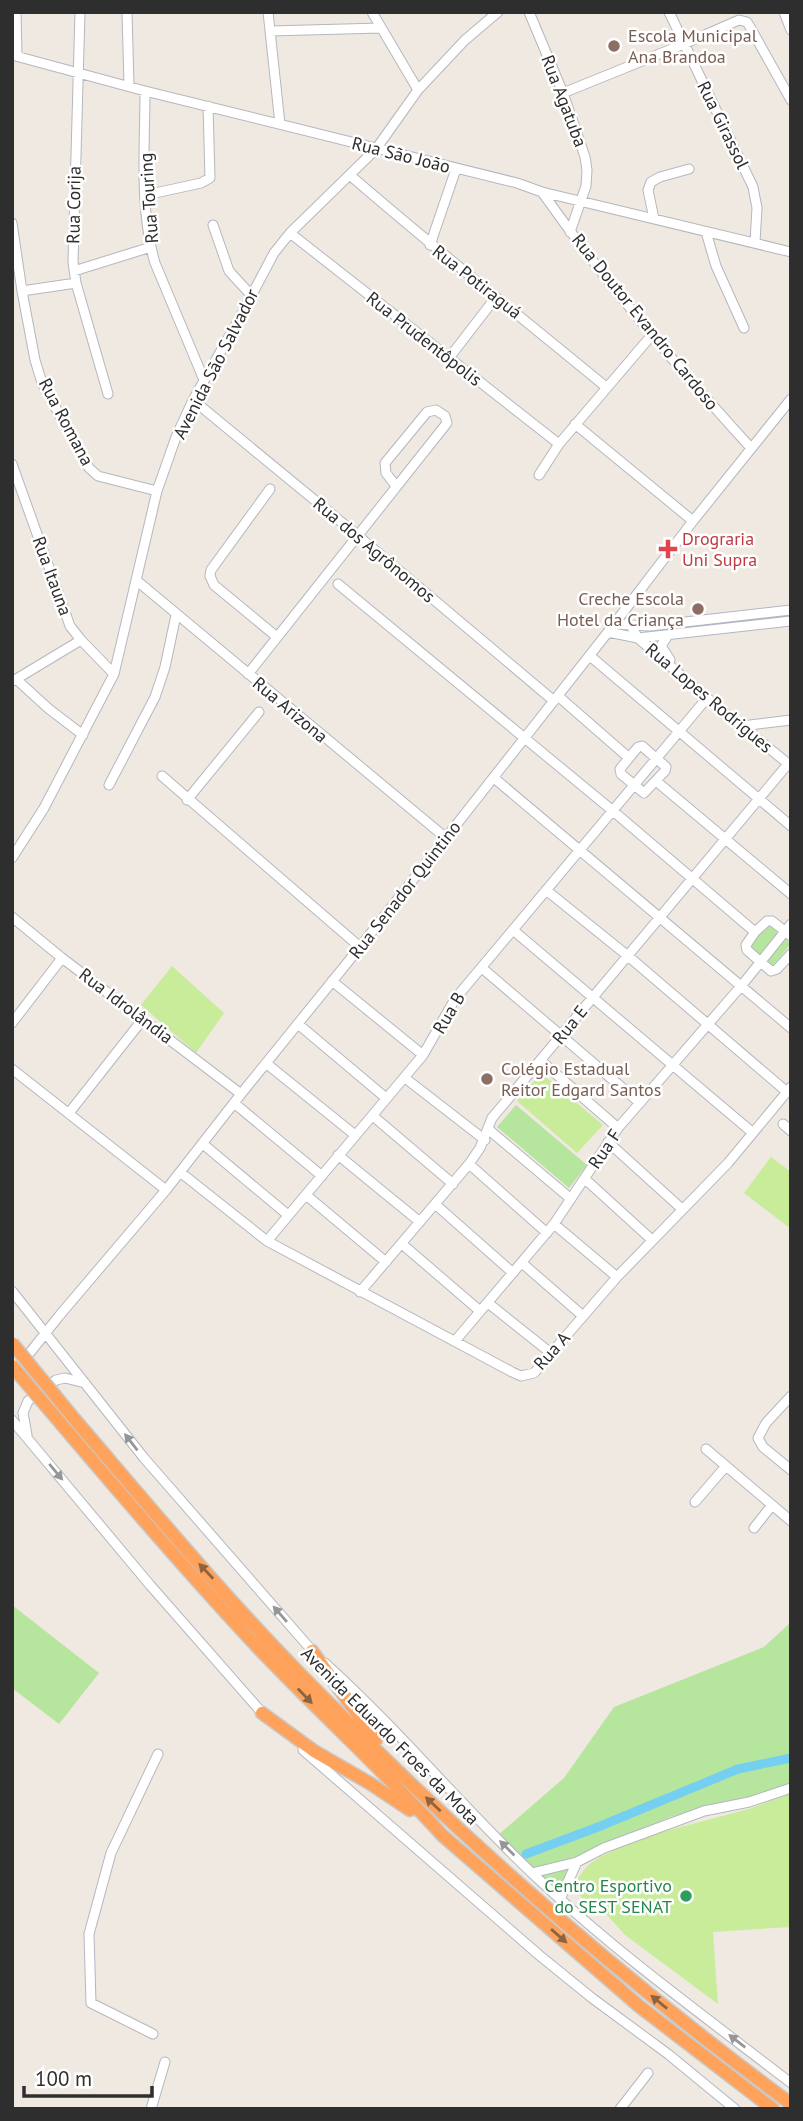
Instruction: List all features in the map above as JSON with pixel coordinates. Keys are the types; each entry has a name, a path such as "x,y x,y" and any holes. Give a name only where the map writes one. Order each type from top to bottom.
{"highway":[{"name":"Avenida Eduardo Froes da Mota","path":"12,1343 189,1553 314,1689 411,1784 561,1921 718,2050 791,2104"},
{"name":"Avenida Eduardo Froes da Mota","path":"12,1366 248,1638 442,1835 639,2006 773,2109"},
{"path":"312,1651 372,1737 399,1765 411,1784"},
{"path":"262,1713 314,1751 395,1799 442,1835"}],"street":[{"path":"15,56 16,12"},
{"name":"Rua Corija","path":"80,12 74,271 108,394"},
{"path":"127,12 129,86"},
{"path":"268,12 281,124"},
{"path":"372,12 418,90"},
{"name":"Avenida São Salvador","path":"12,858 44,808 114,674 157,491 176,437 193,400 274,253 290,233 376,149 418,90 465,40 498,12"},
{"name":"Rua Agatuba","path":"529,12 563,93 585,157 586,178 570,232"},
{"name":"Rua Girassol","path":"669,12 753,187 757,208 755,242"},
{"path":"784,12 791,30"},
{"path":"563,93 739,20 747,22 791,100"},
{"path":"270,31 381,28"},
{"name":"Rua São João","path":"15,56 517,183 581,202 791,252"},
{"name":"Rua Touring","path":"145,90 146,195 151,247 155,263 204,380"},
{"path":"146,195 201,183 209,178 208,106"},
{"path":"430,245 456,169"},
{"path":"654,219 648,190 651,182 689,169"},
{"name":"Rua Potiraguá","path":"351,176 430,245 606,387"},
{"name":"Rua Doutor Evandro Cardoso","path":"542,192 651,336 751,448"},
{"name":"Rua Romana","path":"12,223 34,360 42,383 89,468 102,478 157,491"},
{"path":"213,225 229,271 251,295"},
{"path":"706,232 716,266 744,328"},
{"name":"Rua Prudentôpolis","path":"290,233 559,444"},
{"path":"74,271 151,247"},
{"path":"22,291 76,283"},
{"path":"449,358 496,297"},
{"path":"539,475 575,424 651,336"},
{"name":"Rua Senador Quintino","path":"12,1375 267,1064 791,399"},
{"name":"Rua dos Agrônomos","path":"193,400 627,756"},
{"path":"248,674 447,423 446,416 436,410 429,411 385,463 387,473 396,485"},
{"path":"575,424 693,521"},
{"name":"Rua Itauna","path":"12,464 65,613 81,640 114,674"},
{"path":"270,489 211,570 210,576 214,585 278,637"},
{"name":"Rua Arizona","path":"136,580 446,838"},
{"path":"338,584 525,737 755,932"},
{"path":"611,628 638,638 668,635 791,610"},
{"path":"109,785 155,697 165,667 176,615"},
{"path":"611,628 791,621"},
{"name":"Rua Lopes Rodrigues","path":"631,626 638,638 790,765"},
{"path":"668,635 661,648 690,683"},
{"path":"81,640 14,680 83,736"},
{"path":"590,656 791,826"},
{"path":"657,757 707,698"},
{"path":"187,800 259,712"},
{"path":"742,726 791,720"},
{"path":"642,746 657,757 666,769 644,793 633,786 621,771 627,756 642,746"},
{"name":"Rua B","path":"267,1241 405,1078 423,1055 456,999 657,757"},
{"name":"Rua E","path":"360,1292 469,1164 485,1140 492,1118 691,878 790,765"},
{"path":"162,776 360,947"},
{"path":"494,778 791,1028"},
{"path":"656,781 791,894"},
{"path":"546,890 789,1090"},
{"name":"Rua Idrolândia","path":"12,916 62,958 241,1094"},
{"path":"789,930 770,921 765,923 747,942 746,948 773,971 790,957"},
{"path":"513,930 753,1133"},
{"name":"Rua F","path":"455,1340 554,1224 618,1128 789,930"},
{"path":"12,1023 62,958"},
{"path":"482,968 640,1103"},
{"path":"332,981 423,1055"},
{"path":"69,1113 143,1019"},
{"path":"298,1024 386,1098"},
{"path":"541,1061 618,1128"},
{"path":"267,1064 355,1135"},
{"path":"12,1069 166,1190"},
{"path":"405,1078 485,1140"},
{"name":"Rua A","path":"180,1172 267,1241 521,1376 528,1376 552,1354 617,1277 727,1163 789,1090"},
{"path":"234,1103 322,1176"},
{"path":"373,1116 453,1184"},
{"path":"488,1129 571,1199"},
{"path":"608,1142 682,1209"},
{"path":"203,1144 288,1215"},
{"path":"338,1155 421,1222"},
{"path":"469,1164 547,1233"},
{"path":"584,1179 652,1240"},
{"path":"306,1195 386,1262"},
{"path":"435,1204 513,1273"},
{"path":"554,1224 617,1277"},
{"path":"402,1244 480,1311"},
{"path":"522,1263 583,1316"},
{"path":"12,1290 144,1458 312,1651 358,1693 560,1899 791,2083"},
{"path":"488,1303 552,1354"},
{"path":"30,1351 45,1346 57,1348"},
{"path":"28,1438 23,1413 28,1401 56,1380 65,1378 85,1383"},
{"path":"791,1396 766,1423 758,1438 763,1447 791,1470"},
{"path":"12,1420 150,1585 262,1713 539,1955 735,2109"},
{"path":"706,1449 791,1521"},
{"path":"695,1502 726,1466"},
{"path":"754,1528 772,1505"},
{"path":"153,2034 91,2003 89,1934 111,1853 158,1754"},
{"path":"532,1873 577,1862 604,1847 704,1811 749,1802 791,1788"},
{"path":"560,1899 577,1862"},
{"path":"151,2109 165,2062"},
{"path":"620,2109 648,2073"}],"green space":[{"path":"768,924 791,944 771,968 748,947"},
{"path":"172,966 224,1013 196,1053 141,1005"},
{"path":"541,1073 603,1125 577,1153 517,1101"},
{"path":"516,1105 587,1165 569,1188 497,1127"},
{"path":"771,1157 791,1172 791,1229 744,1193"},
{"path":"12,1605 99,1673 59,1724 12,1688"},
{"path":"791,1622 791,1787 774,1794 670,1817 604,1848 577,1862 560,1898 497,1836 564,1778 614,1707 764,1647"},
{"name":"Centro Esportivo do SEST SENAT","path":"791,1793 791,1927 713,1932 718,2004 625,1935 599,1906 594,1909 571,1887 588,1865 623,1846 665,1831 749,1809"}],"waterway":[{"path":"526,1854 738,1769 791,1758"}],"place":[{"name":"Escola Municipal Ana Brandoa","path":"614,46"},
{"name":"Drograria Uni Supra","path":"668,549"},
{"name":"Creche Escola Hotel da Criança","path":"698,609"},
{"name":"Colégio Estadual Reitor Edgard Santos","path":"487,1079"},
{"name":"Centro Esportivo do SEST SENAT","path":"686,1896"}]}
